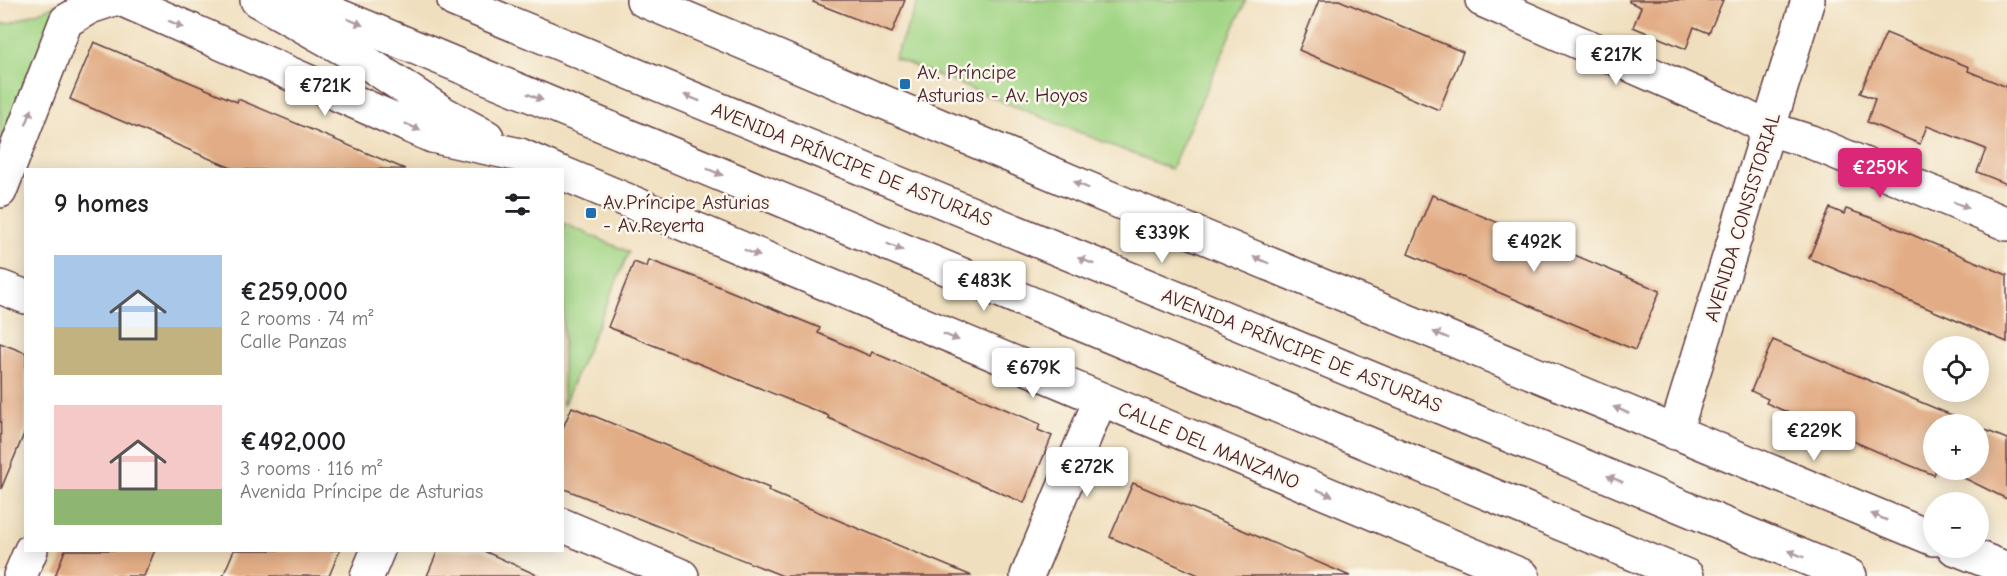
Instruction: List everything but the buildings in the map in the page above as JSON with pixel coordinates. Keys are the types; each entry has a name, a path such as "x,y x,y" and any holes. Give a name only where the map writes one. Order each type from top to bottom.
{"street":[{"path":"0,191 66,21 90,7 111,0"},
{"path":"123,0 432,136 520,155"},
{"path":"257,0 360,58 443,113 520,155 549,168"},
{"path":"301,0 1687,576"},
{"name":"AVENIDA PRÍNCIPE DE ASTURIAS","path":"454,0 1850,576"},
{"path":"643,0 1675,433 1923,534"},
{"path":"1482,0 1728,108 1770,129 1811,142 2007,224"},
{"name":"AVENIDA CONSISTORIAL","path":"1675,433 1808,0"},
{"name":"CALLE DEL MANZANO","path":"564,174 1523,576"},
{"path":"0,287 24,296"},
{"path":"1027,576 1100,400"},
{"path":"564,526 682,576"},
{"path":"20,576 30,552"},
{"path":"367,576 377,552"},
{"path":"1979,558 2007,569"}],"green space":[{"path":"919,0 1246,0 1171,169 894,58"},
{"path":"61,3 0,145 0,24 10,23"},
{"path":"564,223 629,252 564,404"}],"place":[{"name":"Av. Príncipe Asturias - Av. Hoyos","path":"905,84"},
{"name":"Av.Príncipe Asturias - Av.Reyerta","path":"591,213"}]}
